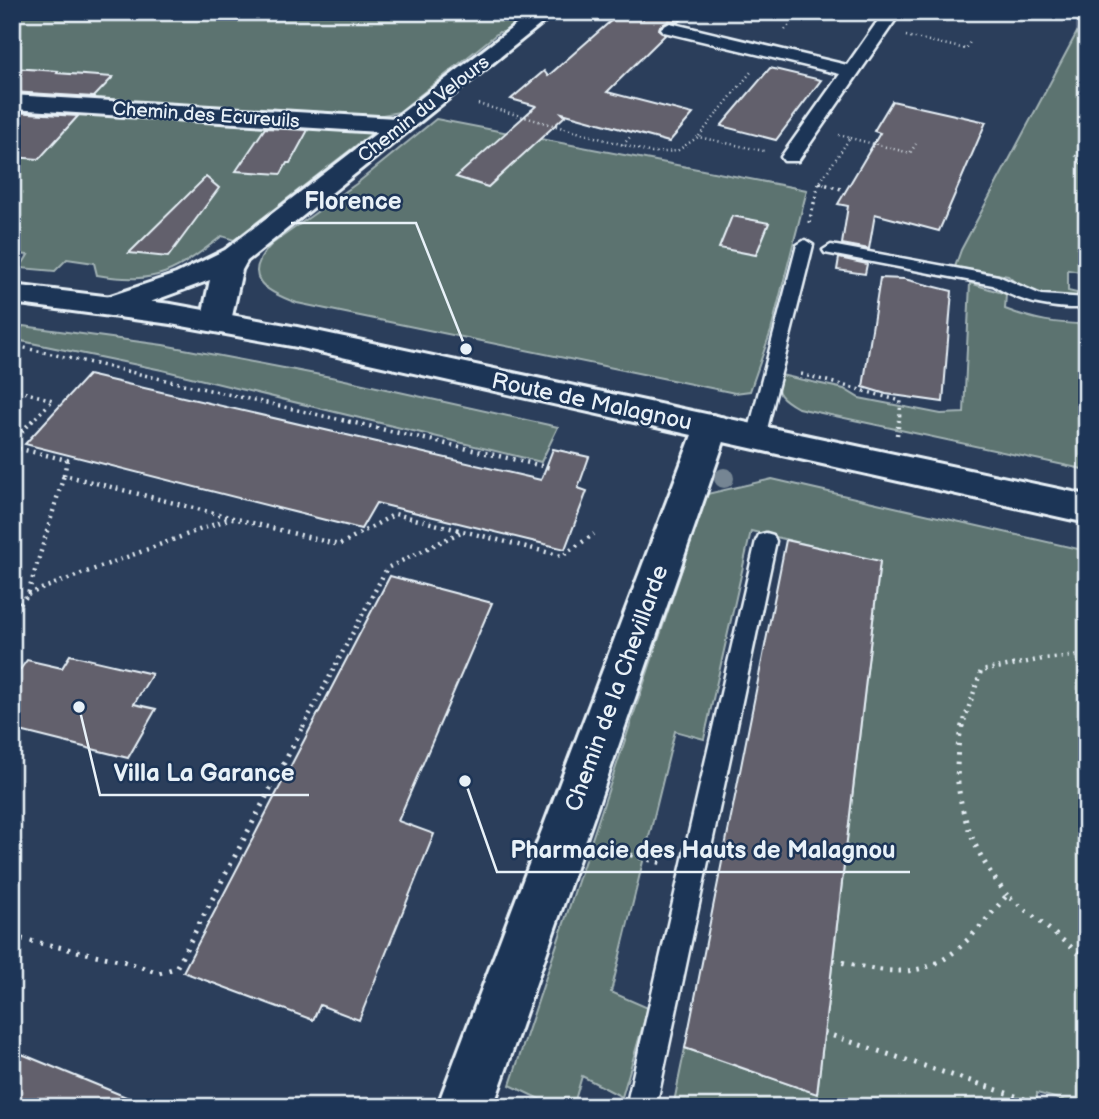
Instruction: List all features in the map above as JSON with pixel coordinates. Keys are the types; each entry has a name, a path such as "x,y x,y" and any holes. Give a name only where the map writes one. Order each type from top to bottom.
{"street":[{"name":"Chemin du Velours","path":"112,306 186,280 235,256 546,12"},
{"path":"791,157 893,12"},
{"path":"670,28 850,71"},
{"name":"Chemin des Ecureuils","path":"12,102 400,127"},
{"path":"216,321 227,270 235,256"},
{"name":"Route de Malagnou","path":"12,294 216,321 1087,509"},
{"name":"Chemin de la Chevillarde","path":"465,1107 712,428"}],"lane":[{"path":"756,437 805,245"},
{"path":"831,250 998,281 1014,293 1040,302 1087,303"},
{"path":"641,1107 766,541"}],"path":[{"path":"612,12 670,28"},
{"path":"880,30 966,49 970,42"},
{"path":"478,104 664,154 686,149 698,137 791,157"},
{"path":"524,118 534,108"},
{"path":"1087,118 1087,124"},
{"path":"811,128 910,153 916,144"},
{"path":"623,145 631,136"},
{"path":"805,245 819,183 850,138"},
{"path":"1087,148 1076,156 1087,167"},
{"path":"819,183 841,189"},
{"path":"12,345 551,468"},
{"path":"799,373 901,401 897,435"},
{"path":"12,389 53,400 12,444 67,460 28,594 12,615"},
{"path":"64,475 339,545 395,514 562,556 594,534"},
{"path":"28,594 232,518"},
{"path":"12,937 123,961 159,972 176,968 387,568 463,531"},
{"path":"1087,655 1043,659 981,671 964,716 958,747 958,781 963,807 981,859 992,878 1007,895 1087,960"},
{"path":"612,850 693,872"},
{"path":"832,960 865,969 886,971 908,970 942,962 958,951 1007,895"},
{"path":"824,1033 1037,1103"}],"green space":[{"path":"12,12 532,12 506,33 499,32 399,112 366,118 12,97"},
{"path":"1082,23 1087,24 1087,273 1068,270 1068,291 1077,293 1077,296 1045,296 1020,287 1008,276 955,267 961,250"},
{"path":"12,108 376,130 234,240 222,236 191,259 165,273 151,277 118,278 97,275 94,263 67,259 55,271 20,268 28,255 12,253"},
{"path":"436,119 807,190 771,331 750,391 735,393 297,303 266,288 257,274 258,265 272,244 356,184"},
{"path":"970,283 1006,294 1005,309 1015,313 1045,321 1087,324 1087,470 798,408 784,399 778,391 776,374 844,389 859,398 941,414 964,413"},
{"path":"23,326 163,345 336,378 558,427 541,462 162,370 12,339"},
{"path":"772,479 1087,551 1087,1107 1037,1093 1037,1107 673,1107 685,1048 817,1094 880,562 751,531 704,739 675,731 611,992 648,1008 622,1097 582,1076 573,1107 556,1107 510,1085 707,494"}],"building":[{"path":"621,12 689,12 679,22 669,21 660,26 659,30 665,35 607,92 693,114 669,142 562,113 565,116 488,187 456,177 536,106 511,99 544,71 548,76"},
{"path":"12,68 113,77 94,97 12,92"},
{"path":"770,68 821,80 776,140 721,126"},
{"path":"892,101 986,122 939,231 875,214 869,249 842,244 848,206 838,204 880,133 874,131"},
{"path":"12,112 78,116 39,159 12,157"},
{"path":"265,128 308,130 281,174 236,171"},
{"path":"206,177 219,188 168,257 129,253"},
{"path":"732,216 769,223 756,255 719,248"},
{"path":"839,258 867,264 865,274 837,270"},
{"path":"880,278 904,279 952,291 943,402 886,394 863,387"},
{"path":"88,375 541,480 553,449 589,457 578,488 587,491 565,549 376,503 361,529 25,444"},
{"path":"786,540 880,561 817,1094 685,1048"},
{"path":"390,576 492,603 398,821 434,834 359,1020 320,1005 313,1020 183,972"},
{"path":"70,655 152,674 134,704 156,709 128,758 12,729 12,681 27,660 62,668"},
{"path":"12,1050 148,1106 148,1107 12,1107"}],"place":[{"name":"Florence","path":"466,349"},
{"name":"Villa La Garance","path":"79,707"},
{"name":"Pharmacie des Hauts de Malagnou","path":"465,781"}]}
